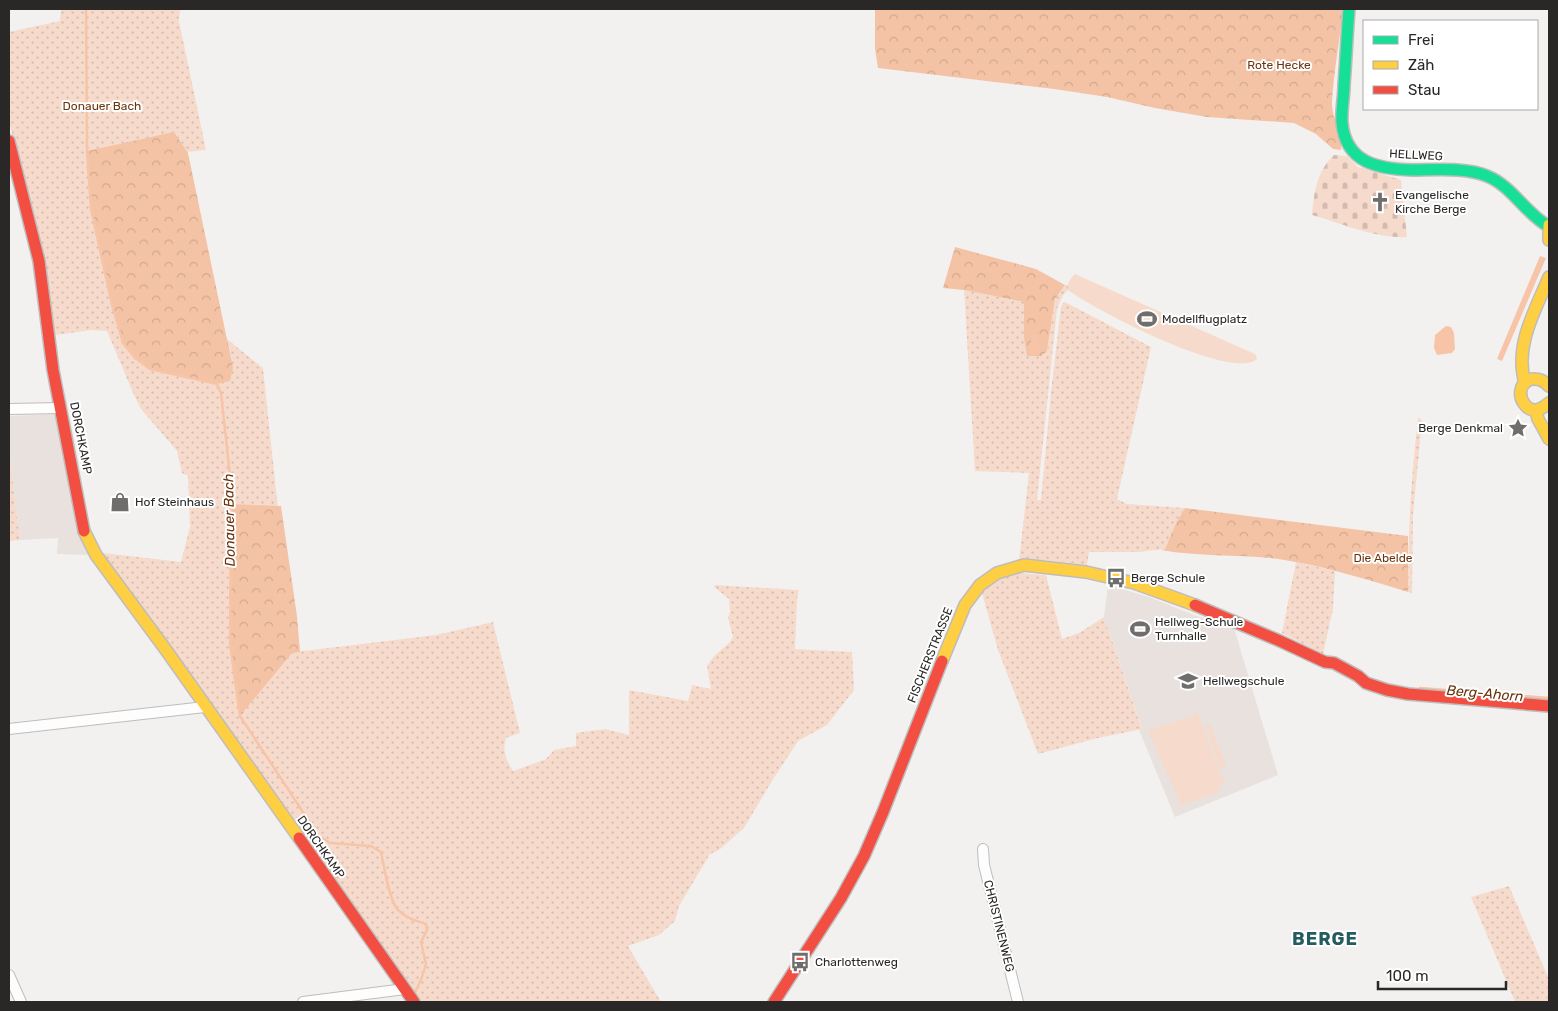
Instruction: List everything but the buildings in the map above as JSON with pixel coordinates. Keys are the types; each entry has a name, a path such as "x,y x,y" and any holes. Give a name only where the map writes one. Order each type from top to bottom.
{"street":[{"name":"HELLWEG","path":"1350,9 1342,122 1346,142 1356,156 1373,165 1392,169 1467,171 1486,175 1501,183 1539,221 1549,226"},
{"name":"DORCHKAMP","path":"9,141 39,261 53,370 85,534 96,555 166,650 409,996"},
{"path":"1549,226 1549,240"},
{"path":"1525,383 1522,368 1524,343 1549,277"},
{"path":"1549,386 1544,381 1534,379 1525,383 1520,391 1521,400 1527,408 1541,410 1549,403"},
{"path":"9,408 60,408"},
{"path":"1536,410 1538,419 1549,439"},
{"name":"FISCHERSTRASSE","path":"774,1002 840,898 864,856 949,643 969,598 986,580 1010,568 1024,565 1076,571 1116,578 1158,590 1325,662 1334,663 1358,676 1366,683 1387,690 1408,694 1549,706"},
{"path":"9,729 205,707"},
{"name":"CHRISTINENWEG","path":"983,849 984,865 1018,1002"},
{"path":"9,975 21,1002"},
{"path":"304,1002 409,996"}],"shaded area":[{"path":"1540,256 1546,258 1502,361 1497,359"},
{"path":"1446,326 1451,327 1454,333 1455,349 1452,353 1437,355 1434,348 1435,335"},
{"path":"1033,333 1039,339 1040,350 1039,353 1030,354 1029,351"},
{"path":"57,414 89,555 57,554 58,538 20,540 9,452 9,416"},
{"name":"Hellwegschule","path":"1108,585 1149,597 1199,617 1234,628 1278,775 1175,817 1139,730 1142,728 1104,617"}],"green space":[{"path":"61,9 180,9 179,21 206,150 185,152 202,319 263,368 293,649 295,652 436,635 493,622 520,733 506,738 504,747 508,763 513,771 546,759 554,750 576,746 576,733 605,729 629,735 629,690 688,701 692,685 711,689 707,666 733,637 728,618 730,612 729,599 714,587 715,585 799,590 795,649 852,652 854,690 827,725 798,741 744,828 719,850 710,854 679,906 675,921 659,935 628,946 661,1002 422,1002 103,553 181,562 190,527 188,476 182,473 177,451 141,409 107,331 92,330 55,335 26,184 9,122 9,32 60,21"},
{"name":"Rote Hecke","path":"875,9 1343,9 1332,101 1341,150 1333,149 1316,134 1294,123 1207,117 1107,97 1054,89 878,68 875,49"},
{"path":"174,132 188,153 233,368 230,381 217,384 150,369 135,358 123,343 112,305 91,209 87,151"},
{"path":"1334,155 1347,156 1358,167 1401,180 1407,237 1383,236 1312,215 1317,182 1328,161"},
{"path":"955,247 1036,269 1065,285 1055,299 1047,351 1041,356 1027,356 1024,338 1024,302 964,290 943,288"},
{"name":"Modellflugplatz","path":"1075,274 1255,354 1257,359 1243,363 1220,361 1162,340 1132,326 1068,290 1069,281"},
{"path":"1065,285 1068,285 1068,290 1063,295 1057,309 1037,500 1041,500 1061,307 1065,302 1151,347 1117,499 1127,504 1185,508 1176,523 1165,549 1138,552 1089,552 1087,565 1045,560 1019,561 1029,473 975,471 964,290 1024,302 1024,338 1047,351 1055,299"},
{"path":"1419,418 1422,420 1413,514 1412,593 1408,592 1409,527 1413,462"},
{"path":"9,452 20,540 9,541"},
{"path":"230,504 281,506 297,616 300,652 292,653 240,716 230,644"},
{"name":"Die Abelde","path":"1185,508 1408,536 1408,592 1335,571 1290,561 1161,550 1165,549 1176,523"},
{"path":"1296,562 1335,571 1333,609 1323,654 1282,633"},
{"path":"1018,573 1046,575 1062,639 1079,633 1104,617 1142,729 1098,738 1038,754 998,650 982,593 998,580"},
{"path":"1197,712 1225,784 1218,786 1220,792 1181,805 1148,730 1192,716"},
{"path":"1210,724 1226,765 1220,768 1205,726"},
{"path":"1509,886 1549,979 1549,1002 1515,1002 1471,897"}],"waterway":[{"name":"Donauer Bach","path":"86,9 87,151 91,209 112,305 123,343 135,358 150,369 217,384 221,393 231,485 230,644 240,716 318,835 330,843 371,846 381,852 389,891 398,910 404,915 426,924 427,930 421,942 426,964 414,994"},
{"name":"Berg-Ahorn","path":"1420,688 1549,698"}],"traffic: fast":[{"path":"1349,9 1342,123 1350,147 1357,155 1366,161 1387,168 1460,170 1479,173 1496,180 1504,186 1532,214 1548,226"}],"traffic: slow":[{"path":"1549,225 1549,240"},
{"path":"1525,383 1522,369 1524,342 1532,316 1549,277"},
{"path":"1549,386 1542,381 1533,379 1526,382 1521,390 1521,397 1524,403 1532,410 1543,408 1549,403"},
{"path":"1536,411 1538,419 1549,439"},
{"path":"84,531 96,555 166,650 299,838"},
{"path":"942,661 965,605 980,585 997,573 1024,565 1086,572 1134,583 1195,605"}],"traffic: jam":[{"path":"9,141 39,261 53,370 84,531"},
{"path":"1195,605 1325,662 1334,663 1358,676 1366,683 1387,690 1408,694 1549,706"},
{"path":"774,1002 841,898 864,856 942,661"},
{"path":"299,838 414,1002"}],"place":[{"name":"Evangelische Kirche Berge","path":"1380,202"},
{"name":"Modellflugplatz","path":"1147,319"},
{"name":"Berge Denkmal","path":"1518,428"},
{"name":"Hof Steinhaus","path":"120,502"},
{"name":"Berge Schule","path":"1116,578"},
{"name":"Hellweg-Schule Turnhalle","path":"1140,629"},
{"name":"Hellwegschule","path":"1188,681"},
{"name":"Charlottenweg","path":"800,962"}],"district":[{"name":"BERGE","path":"1325,939"}]}
